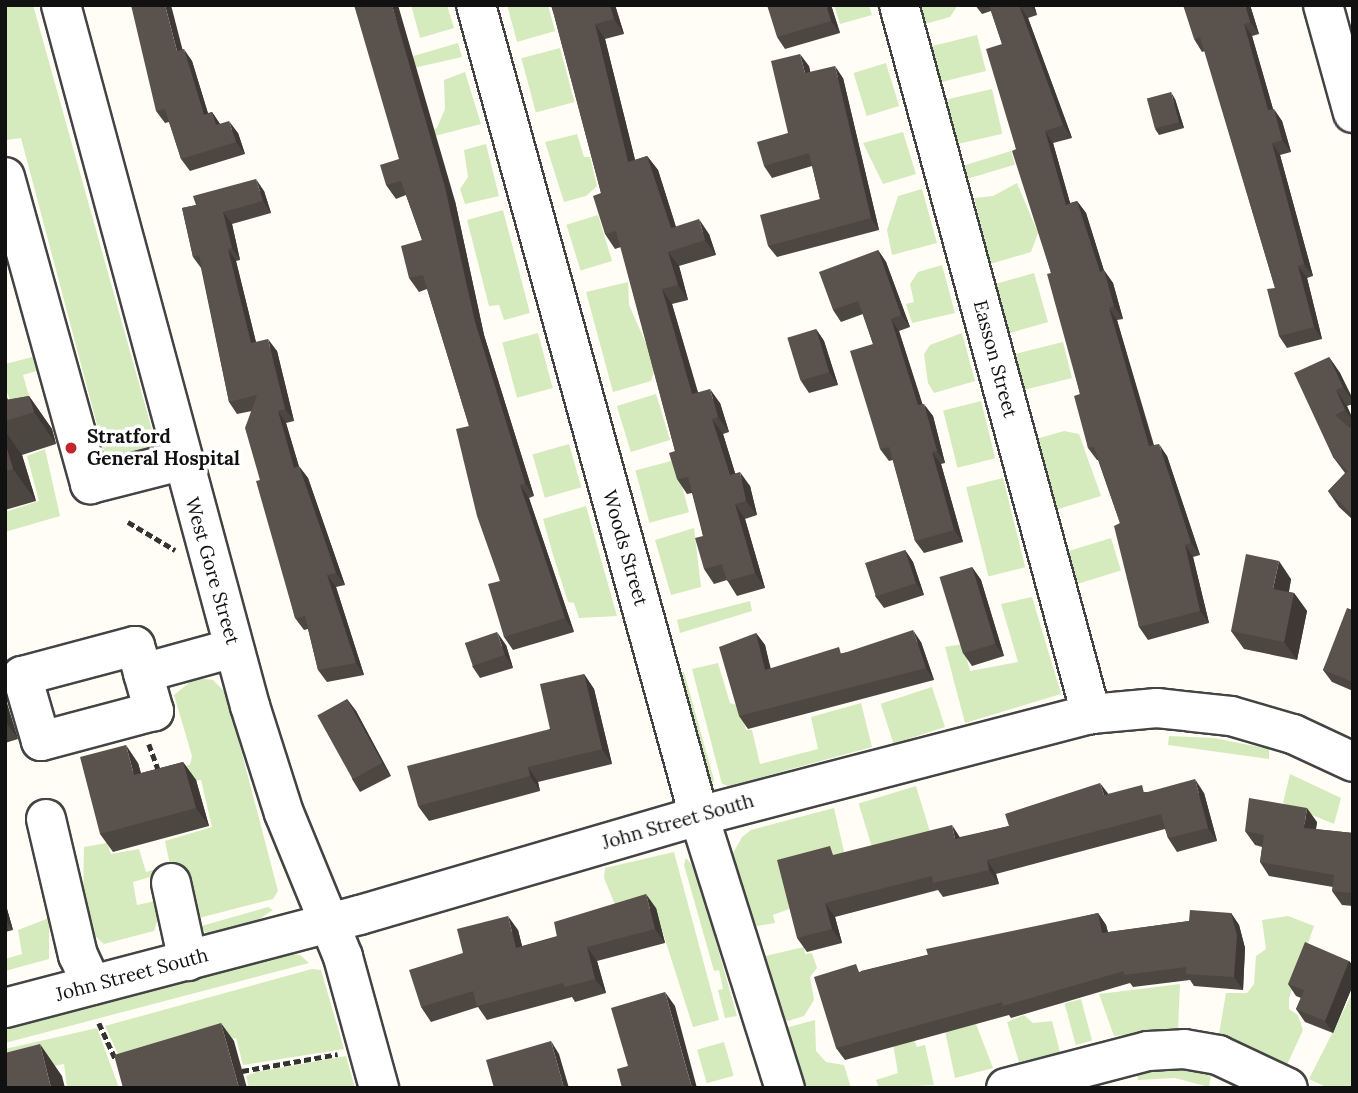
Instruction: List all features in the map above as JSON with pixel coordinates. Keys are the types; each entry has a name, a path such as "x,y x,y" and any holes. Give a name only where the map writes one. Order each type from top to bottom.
{"street":[{"name":"West Gore Street","path":"61,5 181,461 234,648 284,813 327,924 343,957 379,1088"},
{"name":"Woods Street","path":"476,5 699,816 785,1088"},
{"name":"Easson Street","path":"899,5 1091,714"},
{"path":"1323,5 1353,113"},
{"path":"5,177 90,484 181,461"},
{"path":"143,673 234,648"},
{"name":"John Street South","path":"5,1008 327,924 699,816 1091,714 1157,708 1231,716 1293,734 1353,762"},
{"path":"46,819 78,955 92,985"},
{"path":"171,883 188,961"},
{"path":"1006,1088 1148,1051 1184,1049 1217,1055 1288,1088"}],"path":[{"path":"128,522 182,554"},
{"path":"99,1023 121,1071"},
{"path":"242,1071 369,1050"}],"green space":[{"path":"5,5 33,5 154,437 149,453 112,460 104,451 21,138 5,140"},
{"path":"411,5 447,5 454,28 420,38"},
{"path":"507,5 548,5 555,31 517,42"},
{"path":"834,5 869,5 872,15 840,24"},
{"path":"915,5 958,5 950,17 921,25"},
{"path":"977,35 986,71 938,83 929,47"},
{"path":"458,43 462,57 396,72 393,62"},
{"path":"560,48 574,102 536,112 521,58"},
{"path":"886,63 899,106 867,116 853,73"},
{"path":"465,72 481,124 404,144 402,138 437,128 445,109 444,80"},
{"path":"992,89 1002,134 955,145 944,100"},
{"path":"903,132 916,174 883,184 863,143"},
{"path":"577,134 584,157 590,157 597,186 586,196 564,202 545,142"},
{"path":"486,144 499,196 465,204 460,189 468,177 464,150"},
{"path":"1011,151 1015,164 966,179 962,166"},
{"path":"1017,183 1038,233 1031,252 990,264 974,198 993,196"},
{"path":"922,189 937,243 892,255 887,230 898,196"},
{"path":"503,210 530,313 504,320 499,305 489,306 467,220"},
{"path":"598,215 612,261 580,271 566,225"},
{"path":"942,265 955,313 912,323 906,304 914,302 910,284 918,272"},
{"path":"1034,273 1048,322 1008,334 994,285"},
{"path":"628,282 629,305 656,366 651,381 613,392 586,292"},
{"path":"538,333 553,388 517,398 502,343"},
{"path":"962,333 975,381 934,393 928,383 924,354 930,345"},
{"path":"1063,342 1072,378 1022,390 1014,354"},
{"path":"44,354 47,368 23,375 38,427 21,429 5,387 5,364"},
{"path":"656,394 670,440 631,452 617,406"},
{"path":"981,401 995,458 957,468 943,410"},
{"path":"1064,431 1079,434 1101,496 1055,510 1036,439"},
{"path":"569,444 581,487 545,498 532,454"},
{"path":"45,449 60,516 5,532 5,512 39,501 27,456"},
{"path":"675,460 689,512 649,523 635,471"},
{"path":"1003,478 1025,567 988,576 966,487"},
{"path":"586,506 617,616 579,618 574,603 568,602 553,555 543,519"},
{"path":"694,528 701,587 671,595 655,540"},
{"path":"1111,538 1121,571 1078,584 1068,551"},
{"path":"1032,597 1061,694 965,723 945,647 963,644 970,671 1018,662 1001,604"},
{"path":"750,601 752,611 680,633 677,620"},
{"path":"718,663 730,703 740,706 746,730 752,730 760,764 818,749 811,717 861,703 872,747 729,786 722,784 692,669"},
{"path":"684,672 714,780 712,785 678,673"},
{"path":"195,678 213,680 226,693 278,891 273,899 195,919 180,868 133,882 137,905 155,901 159,915 154,931 104,944 93,934 83,910 84,847 107,843 111,854 139,849 146,872 170,865 165,841 212,827 201,780 166,785 164,770 190,765 192,756 174,695"},
{"path":"932,687 945,727 894,744 881,704"},
{"path":"1169,736 1214,738 1269,749 1269,759 1168,745"},
{"path":"1290,774 1341,798 1334,824 1283,803"},
{"path":"916,786 933,842 876,860 859,804"},
{"path":"834,808 845,856 785,870 789,909 773,915 775,923 751,927 732,855 742,837 751,830"},
{"path":"674,852 719,1020 693,1027 654,905 634,910 616,907 604,878 605,868"},
{"path":"686,858 695,868 737,1016 725,1018 718,990 723,989 719,970 714,971 684,865"},
{"path":"268,907 273,910 252,924 210,935 198,927"},
{"path":"1288,916 1314,926 1289,998 1289,1009 1298,1015 1303,1030 1285,1069 1218,1040 1226,993 1247,993 1254,984 1256,956 1266,949 1262,920"},
{"path":"49,918 49,959 5,971 5,959 22,954 18,930"},
{"path":"804,947 805,954 812,953 817,968 810,977 814,1000 804,1016 788,1021 776,1015 761,957"},
{"path":"286,954 300,955 309,963 5,1043 7,1026"},
{"path":"312,969 321,970 344,1049 243,1065 236,1038 126,1071 105,1026"},
{"path":"1180,984 1178,1030 1114,1036 1099,994"},
{"path":"1353,992 1353,1088 1328,1088 1309,1079"},
{"path":"1081,999 1092,1041 1076,1045 1065,1003"},
{"path":"1024,1015 1033,1023 1052,1021 1060,1052 1019,1062 1007,1022"},
{"path":"815,1020 816,1051 826,1062 844,1065 851,1088 802,1088 777,1023 789,1027"},
{"path":"976,1024 993,1068 955,1078 945,1031"},
{"path":"97,1028 119,1088 67,1088 64,1064 5,1076 5,1049"},
{"path":"911,1032 917,1047 925,1045 934,1085 879,1088 876,1080 898,1073 892,1038"},
{"path":"724,1042 734,1076 707,1083 697,1050"},
{"path":"346,1056 355,1088 249,1088 246,1076 257,1072"},
{"path":"1173,1067 1211,1075 1209,1087 1175,1078 1138,1080 1137,1068"}],"building":[{"path":"131,5 165,5 177,51 184,49 204,115 212,112 216,125 229,121 236,142 181,159 165,109 156,111"},
{"path":"354,5 392,5 445,187 475,322 525,483 520,485 565,618 504,637 488,584 500,581 477,516 456,429 469,426 423,275 409,278 401,246 422,240 401,181 386,185 380,165 399,159"},
{"path":"551,5 610,5 614,19 595,24 628,162 647,156 671,228 699,219 705,240 668,252 678,285 662,289 692,394 710,389 718,417 712,419 730,475 740,472 746,501 735,504 755,573 727,581 722,564 704,569 695,538 703,536 700,521 688,477 677,479 669,453 675,451 616,231 605,234 593,196 601,193"},
{"path":"767,5 826,5 831,21 777,37"},
{"path":"989,5 1019,5 1063,125 1045,131 1066,205 1077,201 1100,272 1104,270 1114,306 1109,308 1149,446 1159,444 1191,543 1185,545 1200,611 1139,627 1114,526 1120,523 1094,447 1088,448 1074,396 1080,394 1047,274 1051,273 1012,151 1016,149 986,49 1002,44"},
{"path":"1183,5 1245,5 1250,22 1244,24 1268,110 1274,109 1282,140 1272,143 1304,264 1298,266 1314,327 1279,336 1267,289 1275,288 1200,37 1194,39"},
{"path":"800,54 805,73 835,66 871,218 768,246 760,215 820,199 809,153 764,166 757,142 788,133 771,61"},
{"path":"1171,92 1179,122 1155,128 1147,98"},
{"path":"256,179 263,201 223,212 232,248 228,249 251,343 268,339 285,409 278,411 294,468 299,466 336,573 327,575 356,663 318,670 305,616 295,618 256,481 260,480 245,428 257,395 229,402 199,255 193,257 182,208 196,205 193,196"},
{"path":"878,250 901,315 891,319 918,405 924,404 937,451 932,452 954,530 915,541 889,447 880,449 850,351 873,344 858,301 833,310 819,272"},
{"path":"816,329 829,372 800,381 787,338"},
{"path":"1329,357 1343,387 1336,390 1345,410 1335,415 1353,431 1352,514 1328,491 1348,471 1333,457 1294,373"},
{"path":"29,396 34,412 5,421 5,400"},
{"path":"5,442 13,469 5,471"},
{"path":"905,550 916,583 876,596 865,563"},
{"path":"1246,554 1279,561 1273,589 1294,593 1284,642 1231,631"},
{"path":"972,567 995,644 963,653 939,577"},
{"path":"1347,608 1353,610 1353,682 1323,670"},
{"path":"913,630 926,668 739,716 719,647 756,633 765,670 839,647 841,654"},
{"path":"497,632 505,655 473,666 465,643"},
{"path":"584,674 602,749 528,767 530,776 418,806 407,766 550,729 540,684"},
{"path":"347,699 382,763 353,779 317,715"},
{"path":"126,745 134,775 183,762 196,808 100,834 80,757"},
{"path":"1195,779 1208,828 1168,838 1161,814 987,860 989,870 933,883 932,876 825,903 832,929 797,938 777,860 830,846 833,855 952,825 955,839 1009,826 1005,814 1100,783 1104,795 1142,785 1144,793"},
{"path":"1249,798 1307,808 1304,828 1353,833 1353,893 1332,891 1334,875 1260,862 1264,835 1245,831"},
{"path":"646,894 655,929 587,947 595,979 565,987 563,983 477,1006 473,991 421,1007 409,970 463,953 457,929 508,916 516,948 557,937 554,922"},
{"path":"1190,910 1231,913 1237,935 1234,977 1186,974 1186,967 1124,975 1124,971 1003,1006 1002,1002 836,1048 814,977 856,964 859,972 928,955 926,949 1098,913 1102,933 1189,921"},
{"path":"1305,942 1349,961 1325,1021 1296,1009 1304,990 1288,984"},
{"path":"665,992 692,1088 622,1088 617,1069 628,1066 611,1008"},
{"path":"221,1023 239,1088 123,1088 114,1055"},
{"path":"551,1041 564,1088 494,1088 486,1060"},
{"path":"40,1044 51,1088 5,1088 5,1053"}],"place":[{"name":"Stratford General Hospital","path":"71,448"}]}
